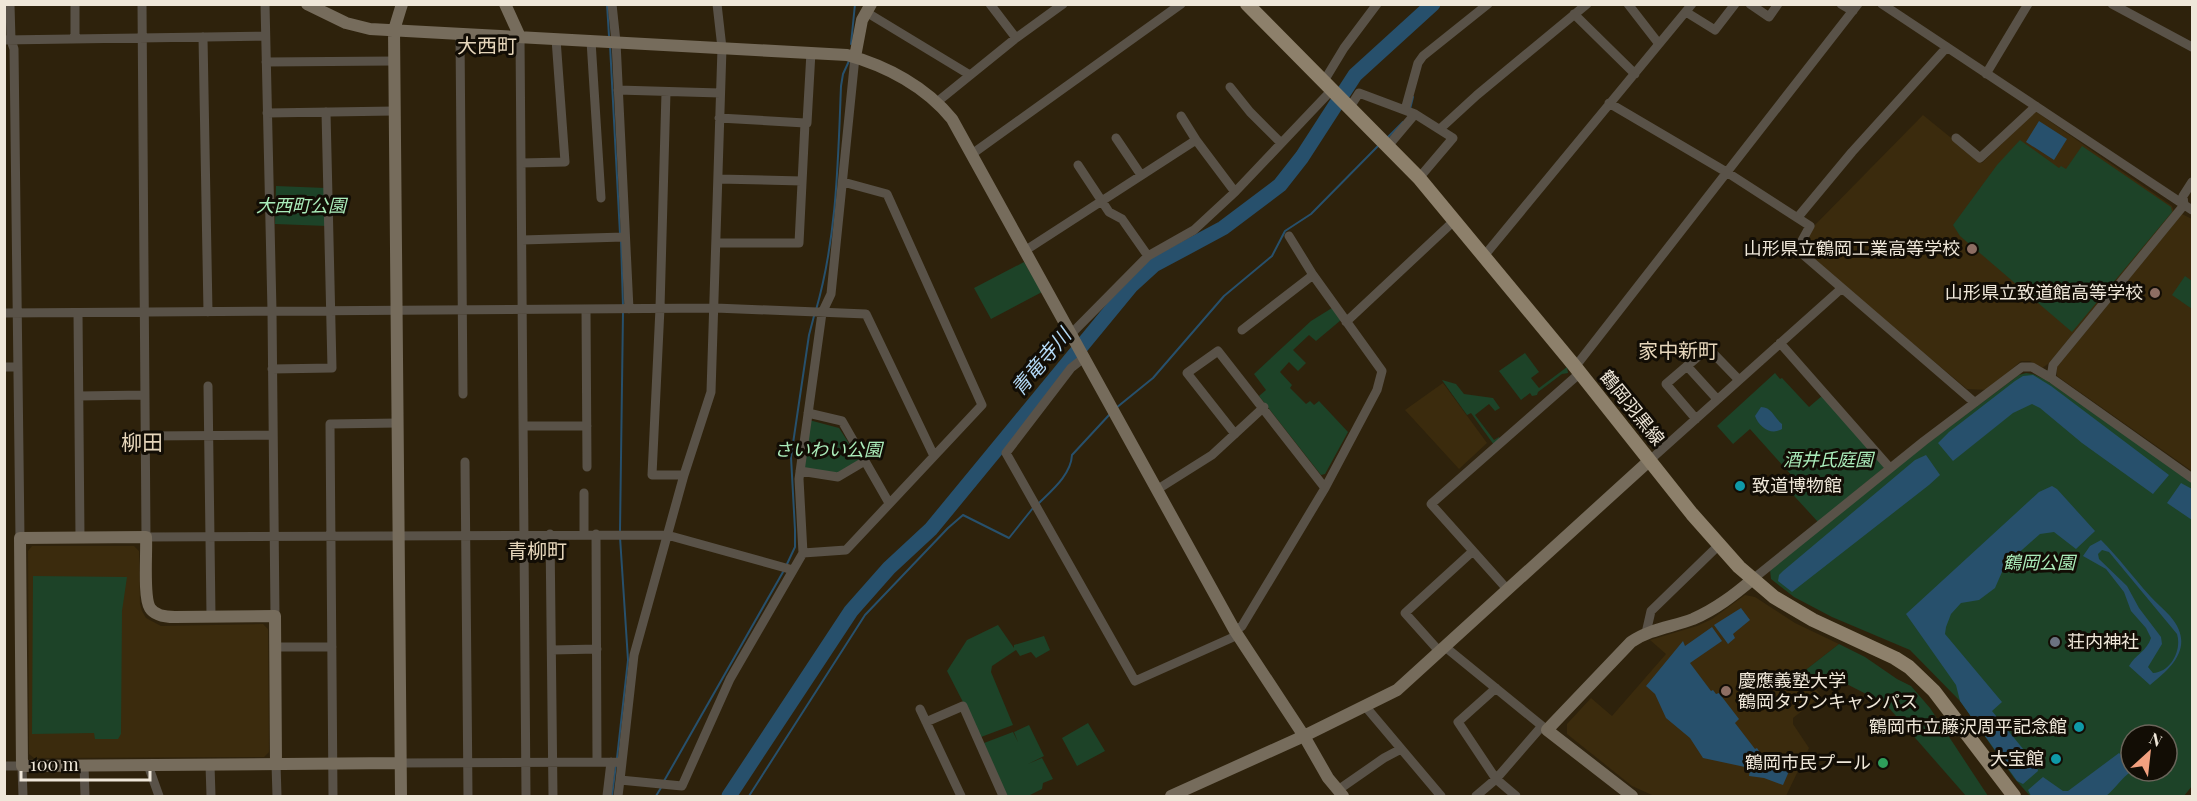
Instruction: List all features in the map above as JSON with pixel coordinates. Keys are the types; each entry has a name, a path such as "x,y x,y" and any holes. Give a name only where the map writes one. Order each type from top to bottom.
{"main road":[{"name":"鶴岡羽黒線","path":"1247,4 1326,88 1352,110 1419,178 1719,545 1774,597 1800,614 1877,649 1909,667 1934,691 2013,796"}],"street":[{"path":"10,4 8,40 14,49 23,796"},
{"path":"75,4 75,39"},
{"path":"142,4 146,537 147,595 150,609 161,616 275,616"},
{"path":"265,4 272,311 277,796"},
{"path":"307,4 356,27 811,52 855,57 884,68 916,87 937,102 952,119 1237,633 1304,736 1320,765 1341,793 1384,758 1401,749"},
{"path":"401,796 393,30 402,4"},
{"path":"505,4 520,37 526,796"},
{"path":"612,4 616,42 629,309"},
{"path":"618,796 634,655 684,475 711,392 722,48 717,4"},
{"path":"990,4 1016,38"},
{"path":"937,102 1016,38 1063,4"},
{"path":"972,154 1181,4"},
{"path":"1072,333 1148,256 1194,230 1235,192 1281,143 1326,88 1344,48 1377,4"},
{"path":"1405,110 1418,63 1423,56 1488,4"},
{"path":"1441,128 1477,95 1587,4"},
{"path":"1628,4 1659,44"},
{"path":"1484,256 1689,8 1715,30 1735,4"},
{"path":"1749,4 1769,17 1778,4"},
{"path":"1507,589 1431,504 1578,370 1856,8 1841,4"},
{"path":"1882,4 2193,210"},
{"path":"1986,74 2028,4"},
{"path":"2112,4 2193,46"},
{"path":"2130,15 2135,4"},
{"path":"620,780 682,786 730,680 803,553 800,471 822,313 831,294 855,57 862,20 869,8 970,75"},
{"path":"1574,14 1635,74"},
{"path":"460,34 463,394"},
{"path":"8,40 265,36"},
{"path":"203,37 208,312"},
{"path":"522,163 565,162 556,39"},
{"path":"591,40 601,198"},
{"path":"1798,217 1852,152 1947,47"},
{"path":"717,243 799,243 811,52"},
{"path":"266,63 394,60"},
{"path":"1230,87 1250,112 1281,143"},
{"path":"618,90 720,93"},
{"path":"666,92 660,308 652,475 684,475"},
{"path":"1352,110 1359,93 1415,114 1441,128 1453,138 1419,178"},
{"path":"1610,103 1728,173 1810,226 1798,248 1799,251 1974,402"},
{"path":"1956,138 1980,158 2036,106"},
{"path":"267,113 394,111"},
{"path":"272,369 332,368 327,112"},
{"path":"1388,146 1415,114"},
{"path":"1181,116 1235,192"},
{"path":"719,118 805,123"},
{"path":"1116,138 1141,175"},
{"path":"1026,250 1196,140"},
{"path":"1078,165 1109,212 1122,219 1148,256"},
{"path":"718,179 802,181"},
{"path":"803,553 846,549 982,405 887,194 843,182"},
{"path":"2051,378 2053,365 2184,205 2183,196 2193,182"},
{"path":"1346,322 1455,220"},
{"path":"1085,357 1071,368 1006,453 1135,681 1237,633 1325,488 1377,390 1382,371 1313,275 1289,236"},
{"path":"522,240 624,237"},
{"path":"1242,330 1313,275"},
{"path":"1171,796 1304,736 1397,690 1842,288"},
{"path":"4,313 715,308 866,314 934,456"},
{"path":"586,309 587,467"},
{"path":"78,313 80,537"},
{"path":"1780,343 1890,468"},
{"path":"1696,419 1666,384 1708,348 1739,380"},
{"path":"1235,434 1187,374 1218,351 1325,488"},
{"path":"1687,366 1717,399"},
{"path":"4,367 18,367"},
{"path":"1476,796 1496,779 1626,645 1646,633 1707,613 1753,579 1974,402 2022,367 2032,367 2051,378 2193,478"},
{"path":"208,386 211,616"},
{"path":"79,396 145,395"},
{"path":"1158,489 1212,455 1264,407"},
{"path":"808,413 842,421 889,504"},
{"path":"333,796 330,424 398,423"},
{"path":"523,426 586,426"},
{"path":"145,436 273,435"},
{"path":"800,471 838,477 865,461"},
{"path":"465,462 468,796"},
{"path":"584,493 584,534"},
{"path":"550,534 552,796"},
{"path":"596,534 597,761"},
{"path":"20,538 667,535 793,570"},
{"path":"1646,633 1652,611 1719,545"},
{"path":"1473,551 1405,613 1442,648 1496,688 1629,796"},
{"path":"275,647 332,647"},
{"path":"552,650 597,649"},
{"path":"1496,688 1458,722 1496,779 1516,796"},
{"path":"926,722 963,706 1003,796"},
{"path":"1365,706 1441,796"},
{"path":"920,709 960,796"},
{"path":"607,796 611,762"},
{"path":"4,766 622,762"},
{"path":"84,765 85,796"},
{"path":"148,765 159,796"},
{"path":"210,765 211,796"}],"shaded area":[{"name":"山形県立鶴岡工業高等学校","path":"2035,111 2172,206 2174,212 2048,364 2042,368 2030,361 2021,361 1988,390 1967,389 1802,251 1802,247 1814,226 1923,115 1982,163"},
{"name":"山形県立致道館高等学校","path":"2182,214 2192,219 2192,471 2057,376 2057,367"},
{"path":"1443,383 1487,443 1459,469 1405,410"},
{"path":"32,546 134,546 139,551 142,611 146,618 161,626 263,624 268,629 269,752 264,757 34,758 29,754 28,551"},
{"name":"慶應義塾大学 鶴岡タウンキャンパス","path":"1745,595 1755,597 1795,623 1839,644 1803,672 1821,696 1793,718 1793,724 1809,748 1786,796 1652,795 1632,786 1567,734 1567,724 1591,698 1612,716 1666,654 1650,640 1697,626 1712,619"}],"green space":[{"path":"2020,140 2059,168 2061,166 2066,169 2082,146 2171,207 2172,212 2072,332 1960,236 1953,225 1997,165"},
{"name":"大西町公園","path":"276,186 326,188 327,226 275,224"},
{"path":"1024,262 1042,292 991,319 974,288"},
{"path":"2185,276 2192,281 2192,309 2172,295"},
{"path":"1332,308 1341,320 1316,341 1309,335 1293,350 1306,363 1298,371 1289,362 1280,372 1292,385 1290,388 1306,404 1310,401 1314,405 1319,401 1348,432 1325,474 1321,475 1259,396 1266,390 1254,374 1311,321"},
{"path":"1525,353 1539,372 1531,378 1539,388 1567,367 1568,373 1562,374 1537,395 1532,396 1530,393 1521,400 1499,371"},
{"name":"酒井氏庭園","path":"1775,373 1809,407 1823,395 1886,466 1818,522 1785,486 1794,478 1750,429 1733,444 1717,426"},
{"name":"鶴岡公園","path":"2026,373 2046,380 2192,482 2192,786 2184,796 2030,796 2014,778 1960,701 1910,650 1832,617 1794,597 1771,579 1770,570 1924,446 2019,375"},
{"path":"1442,380 1456,384 1464,394 1493,398 1500,408 1495,411 1489,404 1475,415 1494,440 1499,437 1500,439 1494,445 1471,413 1467,415"},
{"name":"さいわい公園","path":"809,420 839,428 860,460 837,473 804,468"},
{"path":"33,576 127,577 122,611 121,734 118,739 95,739 94,733 32,734"},
{"path":"998,625 1014,648 1014,645 1044,636 1050,650 1036,658 1031,652 1020,656 1016,650 992,666 991,672 1013,725 981,737 947,671 967,640"},
{"path":"1839,644 1865,657 1911,686 1930,708 1988,796 1966,796 1882,700 1878,703 1870,696 1833,677 1814,687 1803,672"},
{"path":"1088,723 1105,751 1077,766 1062,738"},
{"path":"1029,725 1044,756 1028,764 1042,758 1053,779 1043,783 1042,789 1028,796 1007,796 984,743 1013,732 1018,742 1014,732"}],"water":[{"path":"2039,121 2067,139 2054,160 2026,142"},
{"path":"2033,375 2051,386 2169,475 2153,494 2032,404 2013,413 1953,461 1938,443 2015,381 2023,376"},
{"path":"1761,407 1770,411 1782,424 1782,429 1770,431 1759,424 1755,416"},
{"path":"1926,455 1940,475 1929,485 1792,592 1778,581 1783,571 1915,460"},
{"path":"2181,483 2192,489 2192,520 2167,503"},
{"path":"2052,486 2095,531 2076,549 2054,532 2040,534 2005,565 1995,588 1979,600 1961,603 1951,614 1945,634 2002,702 1992,711 2037,766 2038,771 2023,784 2017,781 1960,701 1956,685 1906,614 2039,492"},
{"path":"2101,540 2152,599 2170,616 2181,636 2181,646 2173,662 2150,685 2129,666 2151,638 2146,628 2131,611 2124,592 2106,569 2083,556 2090,546","holes":["2102,550 2109,552 2177,634 2178,647 2174,659 2159,672 2153,673 2148,667 2162,644 2161,637 2139,608 2127,586 2099,559 2098,554"]},
{"path":"1741,608 1750,620 1733,634 1735,638 1728,644 1714,625"},
{"path":"1712,627 1722,641 1690,663 1711,691 1719,693 1739,719 1735,723 1761,754 1745,767 1703,758 1690,738 1666,718 1655,694 1646,686 1683,641 1685,646"},
{"path":"2119,753 2119,783 2106,796 2031,796 2028,790 2043,777 2063,791 2068,791"},
{"path":"1764,758 1775,771 1783,765 1790,769 1783,785 1764,778 1749,776 1750,769"}],"waterway":[{"path":"607,4 609,36"},
{"path":"851,44 855,4"},
{"name":"青竜寺川","path":"729,796 851,611 889,568 931,529 1131,286 1154,265 1223,228 1280,185 1302,157 1355,75 1433,4"},
{"path":"610,45 620,234"},
{"path":"816,310 832,227 841,86 849,61"},
{"path":"1410,109 1413,97"},
{"path":"1386,139 1403,122"},
{"path":"1116,408 1153,378 1224,296 1272,256 1285,231 1311,214 1379,145"},
{"path":"621,240 623,306"},
{"path":"620,531 623,312"},
{"path":"787,564 795,547 791,457 809,335 814,316"},
{"path":"1038,504 1064,476 1072,455 1110,414"},
{"path":"749,796 865,615 948,528 963,515 1009,538 1033,508"},
{"path":"617,758 628,660 620,537"},
{"path":"664,781 783,572"},
{"path":"612,796 616,764"},
{"path":"656,796 662,786"}],"place":[{"name":"山形県立鶴岡工業高等学校","path":"1972,249"},
{"name":"山形県立致道館高等学校","path":"2155,293"},
{"name":"致道博物館","path":"1740,486"},
{"name":"荘内神社","path":"2055,642"},
{"name":"慶應義塾大学 鶴岡タウンキャンパス","path":"1726,691"},
{"name":"鶴岡市立藤沢周平記念館","path":"2079,727"},
{"name":"大宝館","path":"2056,759"},
{"name":"鶴岡市民プール","path":"1883,763"}],"district":[{"name":"大西町","path":"487,46"},
{"name":"家中新町","path":"1678,351"},
{"name":"柳田","path":"142,443"},
{"name":"青柳町","path":"537,551"}]}
